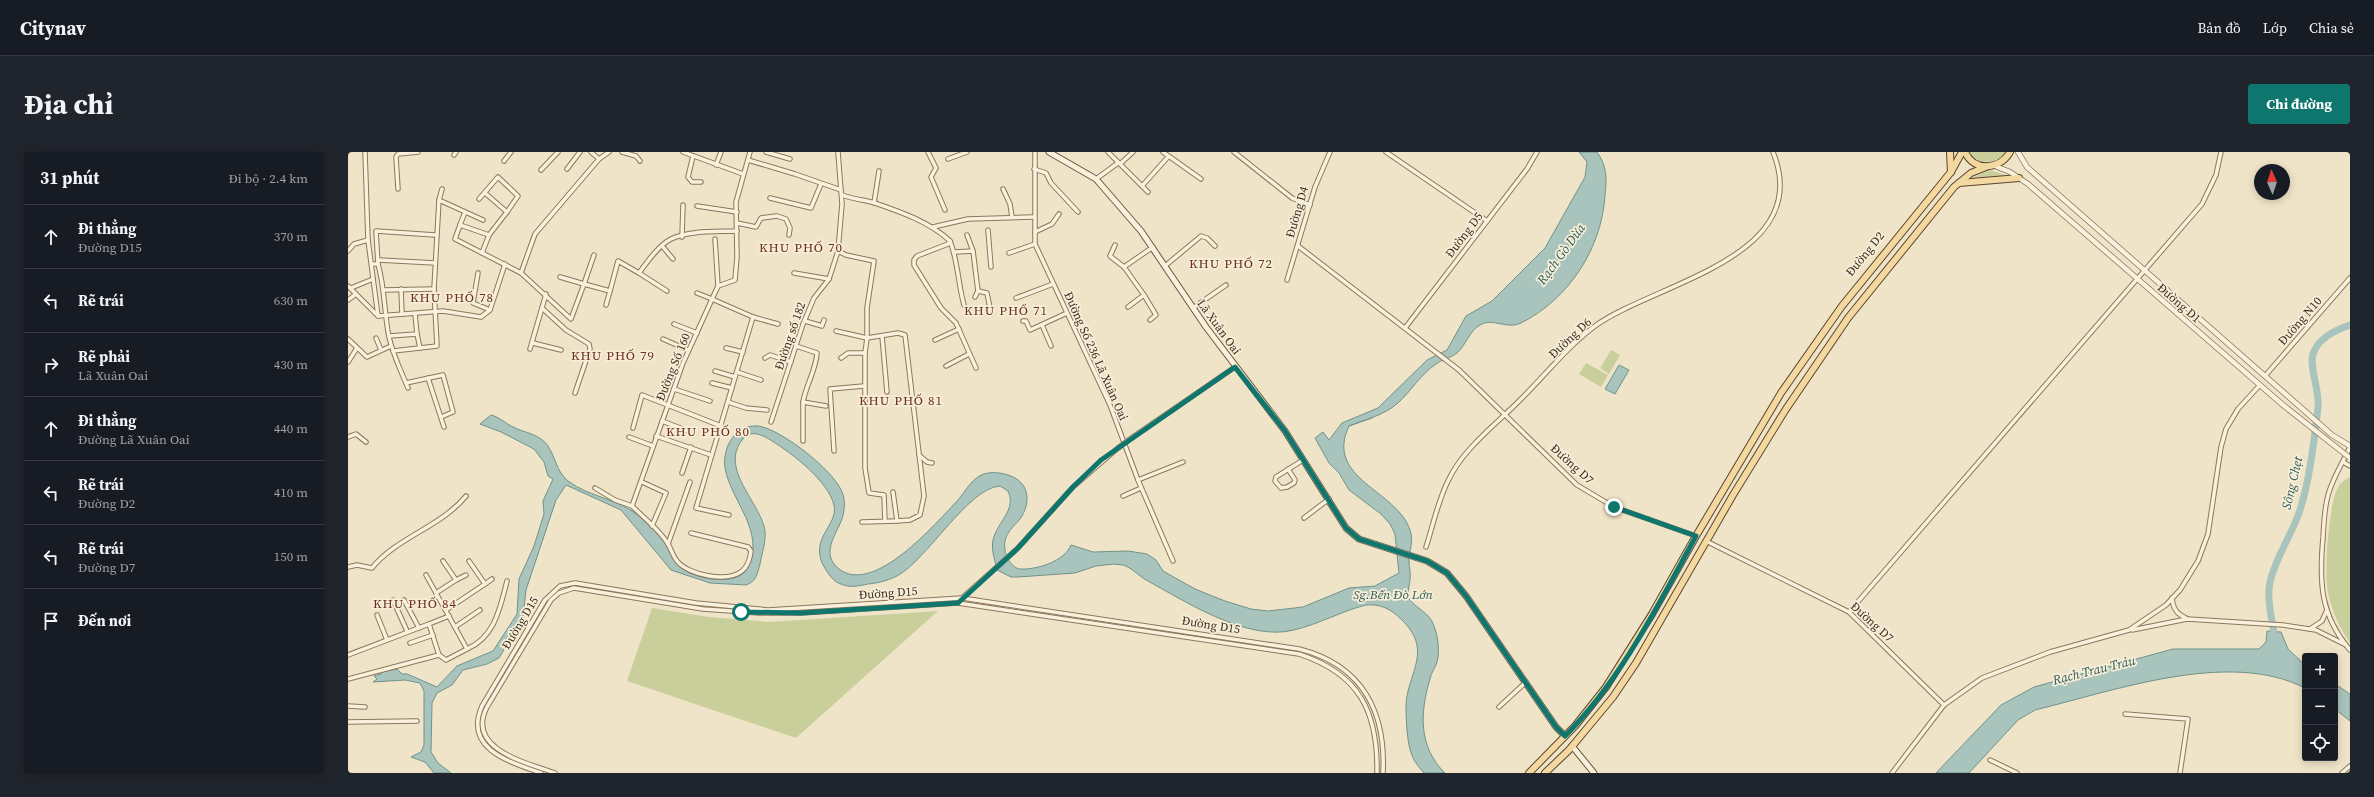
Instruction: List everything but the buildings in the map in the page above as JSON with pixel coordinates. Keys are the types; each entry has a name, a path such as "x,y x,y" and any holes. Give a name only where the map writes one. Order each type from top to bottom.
{"main road":[{"name":"Lã Xuân Oai","path":"1049,152 1096,179 1153,247 1193,308 1235,367 1285,431 1351,534 1367,542 1427,561 1442,569 1452,577 1556,727 1565,736"},
{"path":"1950,152 1951,172"},
{"path":"1963,152 1972,162 1986,167"},
{"name":"Đường D2","path":"1529,773 1558,745 1603,692 1650,618 1684,556 1781,393 1818,343 1842,306 1951,172 1963,152"},
{"path":"1545,773 1566,753 1613,698 1708,542 1787,407 1843,325 1887,268 1959,183 1971,173 1986,167 1995,166 2006,159 2010,152"},
{"path":"1959,183 2019,178"},
{"path":"1827,329 1837,335"},
{"path":"1768,417 1778,422"},
{"path":"1696,536 1708,542"},
{"path":"1565,736 1594,773"},
{"name":"Đường D2","path":"1524,773 1558,745"},
{"path":"1548,773 1563,759 1566,753"}],"street":[{"path":"365,152 368,240 378,316"},
{"path":"398,189 396,157 398,154 418,152"},
{"path":"504,161 511,152"},
{"path":"541,170 558,152"},
{"path":"567,169 580,152"},
{"path":"592,152 599,159"},
{"path":"521,273 535,234 599,159 609,152"},
{"path":"622,152 636,156 640,161"},
{"path":"683,152 743,174"},
{"path":"716,165 721,152"},
{"path":"715,239 718,286 735,280 737,231 736,202 750,152"},
{"path":"766,152 790,159"},
{"path":"748,160 841,190 838,152"},
{"path":"928,152 936,168 932,177 945,210"},
{"path":"948,159 967,152"},
{"name":"Đường Số 236 Lã Xuân Oai","path":"1035,152 1035,244 1110,405 1141,488 1174,561"},
{"path":"1108,152 1148,192"},
{"path":"1096,179 1133,152"},
{"path":"1234,152 1292,198 1310,205"},
{"name":"Đường D4","path":"1287,280 1319,174 1330,152"},
{"path":"1386,152 1487,221"},
{"name":"Đường D5","path":"1405,328 1527,169 1537,152"},
{"name":"Đường D6","path":"1426,547 1448,480 1467,453 1596,326 1723,262 1752,242 1767,227 1775,212 1780,178 1773,152"},
{"name":"Đường D1","path":"2019,152 2021,159 2035,175 2332,435 2350,447"},
{"path":"1849,612 2202,204 2216,175 2221,152"},
{"path":"1142,186 1166,154 1201,179"},
{"path":"693,156 688,177 692,182 701,182"},
{"name":"Đường D1","path":"1995,166 2019,178 2259,386 2350,458"},
{"path":"1034,169 1046,173 1051,183 1078,212"},
{"path":"874,203 879,171"},
{"path":"479,200 498,177 518,196 489,235 482,253"},
{"path":"770,198 811,208 821,184"},
{"path":"392,351 437,346 434,289 435,235 439,200 442,189"},
{"path":"1003,189 1010,204 1012,217"},
{"name":"Đường số 182","path":"771,422 805,320 814,298 829,279 838,251 842,195 841,190"},
{"path":"485,193 507,212"},
{"path":"842,195 874,203 933,227 950,240 955,252 960,291 964,305"},
{"path":"439,200 483,220"},
{"path":"682,237 683,205"},
{"path":"697,206 736,212"},
{"path":"465,212 455,239 521,273 546,294 571,319 594,255"},
{"path":"1035,232 1052,224 1059,214"},
{"path":"737,223 756,227 761,218 777,216 786,219 790,228 789,235"},
{"path":"933,227 968,219 1034,217"},
{"path":"460,225 489,235"},
{"path":"988,230 991,267"},
{"path":"408,388 392,351 376,231 435,235"},
{"path":"639,272 654,253 671,239 705,232 737,231"},
{"path":"967,235 973,251 978,291 975,297"},
{"path":"1166,266 1200,236 1207,238 1215,246"},
{"path":"348,251 354,244 368,240"},
{"path":"950,240 948,244 917,256 914,260 914,265 941,308 959,329 968,354 976,368"},
{"path":"1009,253 1035,244"},
{"path":"1115,245 1110,256 1124,267 1144,295 1156,315 1150,320"},
{"path":"1298,246 1405,328"},
{"path":"663,247 672,260"},
{"path":"1124,267 1153,247"},
{"path":"838,251 846,255 874,261 867,308 867,338 865,353 865,468 868,491 870,494 884,495 885,521"},
{"path":"955,252 973,251"},
{"path":"606,305 618,261 639,272 667,291"},
{"path":"372,264 379,262 435,263"},
{"path":"378,316 435,313 443,311 482,317 490,310 505,264"},
{"path":"478,273 473,303 490,310"},
{"path":"794,273 829,279"},
{"path":"560,277 610,291"},
{"name":"Đường N10","path":"2265,376 2350,278"},
{"path":"373,279 349,287 378,316"},
{"path":"1016,298 1053,284"},
{"path":"1193,308 1226,285"},
{"name":"Đường Số 160","path":"632,506 642,482 656,436 688,350 718,286"},
{"path":"401,289 402,314"},
{"path":"384,290 434,289"},
{"path":"978,291 987,293 991,313"},
{"path":"697,293 753,317 778,324"},
{"path":"348,300 356,294"},
{"path":"530,349 546,294"},
{"path":"1128,307 1144,295"},
{"path":"542,308 566,330 589,344 590,349 575,393"},
{"path":"1023,321 1026,322 1030,330 1067,313"},
{"path":"415,314 420,348"},
{"path":"729,515 696,508 753,317"},
{"path":"805,320 822,326 824,320"},
{"path":"674,324 697,333"},
{"path":"1042,325 1051,346"},
{"name":"Đường D7","path":"1405,328 1459,370 1570,478 1589,493 1614,507 1696,536"},
{"path":"935,340 959,329"},
{"path":"836,331 867,338 898,334 905,335 919,455 923,508 920,515 910,520 862,522"},
{"path":"389,336 417,334"},
{"path":"882,336 887,392"},
{"path":"376,338 381,350"},
{"path":"348,339 368,357 392,346"},
{"path":"663,339 688,350"},
{"path":"532,343 561,350"},
{"path":"796,346 817,353 817,362 805,390 803,402 803,441"},
{"path":"348,362 357,348"},
{"path":"726,348 743,352"},
{"path":"842,358 848,353 865,353"},
{"path":"946,366 968,354"},
{"path":"766,358 770,355 791,362"},
{"path":"958,603 1018,548 1073,487 1118,448 1235,367"},
{"path":"715,371 735,377"},
{"path":"737,372 761,380"},
{"path":"406,383 443,375 453,412 441,417"},
{"path":"428,378 444,426"},
{"path":"712,383 732,388"},
{"path":"834,451 830,389 864,386"},
{"path":"2129,630 2172,598 2191,575 2204,547 2211,520 2220,447 2226,429 2238,409 2259,386"},
{"path":"674,389 710,401"},
{"path":"633,428 642,395 721,426"},
{"path":"728,402 746,408 767,410"},
{"path":"803,402 826,406"},
{"path":"662,421 688,431"},
{"path":"348,437 356,434 366,442"},
{"path":"656,436 711,455"},
{"path":"630,437 653,446"},
{"path":"682,472 691,447"},
{"path":"2350,447 2331,486 2325,508 2320,582 2327,610 2336,632 2350,650"},
{"path":"919,455 927,462 932,463"},
{"path":"1288,469 1295,480 1294,483 1287,487 1281,488 1275,479 1288,469 1303,460"},
{"path":"1138,480 1183,462"},
{"path":"2343,462 2350,466"},
{"path":"642,482 666,493 652,526"},
{"path":"668,544 690,482"},
{"path":"595,488 615,500 632,506 668,544 677,562 697,573 715,577 732,576 746,566 752,552 748,547 691,533"},
{"path":"1123,496 1141,488"},
{"path":"893,492 897,521"},
{"path":"348,567 356,565 372,568 378,561 413,534 458,506 466,496"},
{"path":"1304,518 1328,499"},
{"name":"Đường D7","path":"1708,542 1849,612 1944,705"},
{"path":"443,561 456,580"},
{"path":"469,561 485,584"},
{"path":"426,575 467,649"},
{"path":"436,593 466,575"},
{"path":"446,610 492,579"},
{"path":"429,624 438,655 446,660 478,644 490,631 496,620 507,581"},
{"name":"Đường D15","path":"541,773 508,761 492,752 482,740 478,726 482,706 548,596 565,585 580,583 715,610 779,614 958,603 1280,651 1319,661 1342,676 1361,699 1373,722 1377,746 1377,773"},
{"name":"Đường D15","path":"555,773 519,761 497,750 486,737 483,727 483,716 487,707 555,596 569,588 580,588 708,605 768,610 962,598 1299,649 1326,658 1351,676 1367,696 1378,720 1384,746 1383,773"},
{"path":"2172,598 2174,609 2178,615 2187,619"},
{"path":"393,600 407,631"},
{"path":"404,600 419,628"},
{"path":"455,627 480,610"},
{"path":"2310,629 2322,622 2327,610"},
{"path":"377,615 387,640"},
{"path":"348,655 449,616"},
{"path":"1892,773 1944,705 1969,687 1997,670 2050,652 2129,630 2187,619 2310,629 2346,645"},
{"path":"532,622 537,625"},
{"path":"1144,631 1145,626"},
{"path":"410,643 433,635"},
{"path":"348,679 438,655"},
{"path":"1498,707 1526,682"},
{"path":"348,706 365,707"},
{"path":"2125,714 2188,718 2180,773"},
{"path":"348,722 416,721"},
{"path":"1377,746 1384,746"},
{"path":"1990,760 2017,773"},
{"path":"2342,773 2350,766"}],"green space":[{"path":"1969,152 2005,152 1997,159 1987,162 1977,159"},
{"path":"1990,170 2008,176 1972,178"},
{"path":"1611,350 1620,355 1609,374 1600,368"},
{"path":"1586,363 1608,375 1601,387 1579,374"},
{"path":"2350,477 2350,643 2336,619 2328,593 2326,570 2332,505 2340,484"},
{"path":"652,608 709,617 769,622 938,611 796,738 627,681"}],"water":[{"name":"Sg.Bến Đò Lớn","path":"1579,152 1597,152 1603,162 1606,178 1606,189 1602,215 1590,252 1580,270 1568,286 1538,313 1521,323 1510,325 1490,322 1477,327 1457,353 1438,362 1398,403 1380,414 1349,426 1344,444 1346,459 1354,472 1403,516 1410,530 1410,584 1408,597 1432,621 1438,644 1437,662 1431,677 1424,704 1424,729 1430,752 1436,763 1445,773 1424,773 1417,765 1410,751 1407,731 1406,706 1407,694 1418,651 1416,641 1410,630 1400,618 1388,609 1376,605 1366,605 1294,630 1276,632 1257,630 1237,625 1217,617 1146,580 1123,565 1114,564 1096,566 1075,573 1011,577 997,570 993,552 993,540 995,534 1010,504 1008,491 1000,486 988,490 961,511 909,568 897,576 875,583 847,586 836,582 832,578 821,559 821,541 834,513 834,505 825,487 809,469 780,446 757,434 750,434 743,439 737,450 735,462 743,485 762,520 765,531 758,571 756,577 750,583 746,585 710,583 671,570 621,510 566,485 556,500 526,590 523,617 499,658 487,664 463,670 452,685 437,693 432,703 431,752 438,763 451,773 434,773 425,762 411,757 421,752 424,745 424,691 420,683 405,680 373,682 377,679 374,676 381,674 381,672 397,669 402,674 407,674 437,687 457,666 493,651 517,614 519,579 534,546 544,514 543,501 553,479 548,476 544,462 534,449 501,432 480,424 491,415 513,427 532,434 545,442 551,451 561,473 568,481 585,491 614,502 632,511 647,523 659,536 676,561 684,569 705,578 728,579 739,576 747,569 752,555 753,542 750,530 746,517 728,481 725,460 728,445 737,433 750,426 758,426 781,435 795,444 822,466 841,489 844,499 844,512 833,538 830,551 833,563 839,569 853,575 869,573 886,565 903,553 935,524 958,500 975,479 981,475 997,473 1015,478 1024,487 1026,493 1027,499 1024,512 1008,533 1005,540 1005,550 1008,560 1019,569 1033,568 1049,564 1062,556 1071,545 1093,552 1128,551 1147,554 1156,560 1163,571 1195,589 1225,601 1251,609 1268,611 1303,607 1349,588 1375,586 1399,573 1395,534 1390,524 1381,514 1349,490 1339,473 1329,463 1315,438 1323,432 1329,440 1342,423 1378,408 1427,360 1447,350 1466,316 1492,301 1545,248 1585,177 1587,162"},
{"path":"1619,365 1629,370 1615,394 1605,389"},
{"path":"2267,631 2281,632 2288,649 2302,662 2302,687 2275,677 2242,672 2207,673 2171,677 2135,684 2035,710 2018,720 1969,773 1936,773 2001,705 2034,687 2173,649 2259,649 2266,642"},
{"path":"2338,686 2350,694 2350,721 2338,711"}],"waterway":[{"name":"Sông Chẹt","path":"2275,640 2269,604 2269,589 2276,563 2297,519 2309,473 2318,408 2318,394 2312,366 2313,354 2315,348 2328,335 2350,325"},
{"name":"Rạch Gò Dừa","path":"1349,426 1372,418"}],"district":[{"name":"KHU PHỐ 70","path":"801,247"},
{"name":"KHU PHỐ 72","path":"1231,263"},
{"name":"KHU PHỐ 78","path":"452,297"},
{"name":"KHU PHỐ 71","path":"1006,310"},
{"name":"KHU PHỐ 79","path":"613,355"},
{"name":"KHU PHỐ 81","path":"901,400"},
{"name":"KHU PHỐ 80","path":"708,431"},
{"name":"KHU PHỐ 84","path":"415,603"}],"route":[{"path":"741,612 779,614 958,603 981,580 991,573 1018,548 1073,487 1101,460 1160,418 1191,399 1235,367 1285,431 1351,534 1367,542 1427,561 1442,569 1452,577 1556,727 1561,730 1565,736 1603,692 1627,656 1696,536 1614,507"}],"water label":[{"name":"Rạch Trau Trảu","path":"2094,670"}]}
